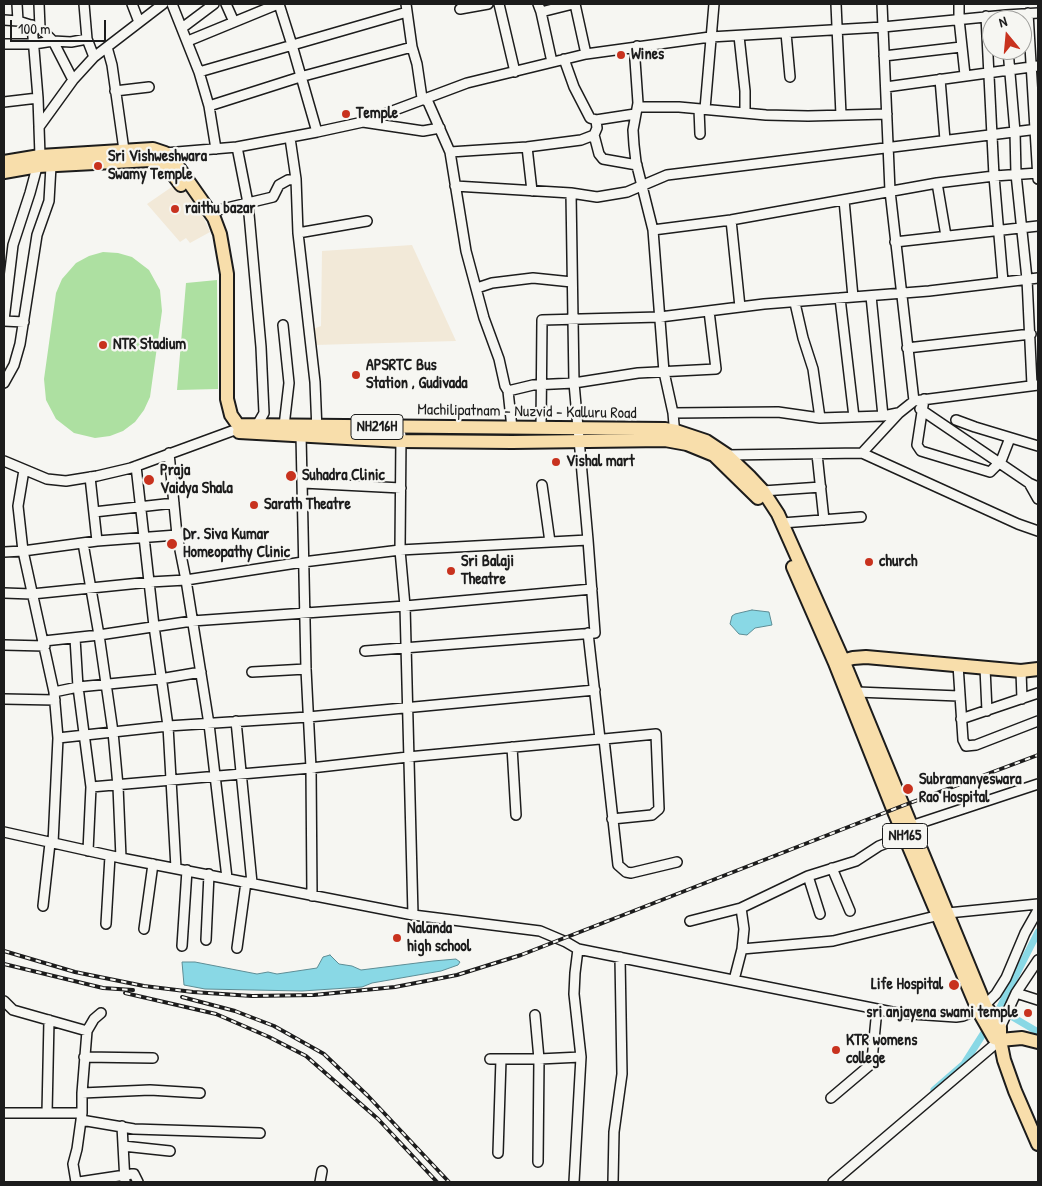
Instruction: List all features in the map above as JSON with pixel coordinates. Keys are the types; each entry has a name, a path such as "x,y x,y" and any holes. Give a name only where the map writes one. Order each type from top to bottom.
{"highway":[{"path":"4,162 39,161 124,150 153,149 165,153"},
{"name":"Machilipatnam - Nuzvid - Kalluru Road","path":"165,153 174,161 218,226 226,274 229,405 231,414 238,425 284,426 401,440 512,442 664,440 675,436 714,455 761,502 775,526 839,662"},
{"path":"4,172 39,161 51,166 151,160 165,164 198,206 211,227 218,274 222,396 228,424 232,431"},
{"name":"Machilipatnam - Nuzvid - Kalluru Road","path":"232,431 301,435 317,431 401,427 577,428 675,436 706,441 727,455 763,491 782,523 839,662"},
{"path":"839,662 866,657 1021,671 1038,670"},
{"name":"NH165","path":"839,662 857,692 908,831"},
{"name":"NH165","path":"839,662 984,1011 998,1028 1004,1060 1038,1144"},
{"path":"998,1028 1022,1038 1038,1042"}],"street":[{"path":"17,4 18,21"},
{"path":"24,322 4,321 13,246 39,161 38,98 34,44 39,4"},
{"path":"84,4 87,39 94,57"},
{"path":"132,4 139,22"},
{"path":"39,127 73,80 94,57 163,4"},
{"path":"172,4 200,72 209,106 216,149"},
{"path":"182,28 214,4"},
{"path":"226,4 234,22"},
{"path":"188,41 278,4 317,132"},
{"path":"460,9 488,4"},
{"path":"499,4 515,72"},
{"path":"552,62 540,8 574,4 586,54"},
{"path":"700,134 714,4"},
{"path":"836,4 841,115"},
{"path":"882,4 890,191 913,402 998,463 1028,483 1038,487"},
{"path":"959,4 964,75"},
{"path":"200,72 292,45 406,8 422,98 428,102 450,152 466,251 484,318 508,391 512,428"},
{"path":"165,153 237,147 363,122 422,98 467,83 586,54 710,37 883,27 982,16"},
{"path":"4,20 18,21 36,26 53,41 73,80"},
{"path":"786,32 790,77"},
{"path":"739,36 745,91 745,113"},
{"path":"4,44 34,44 53,41 71,42 87,39"},
{"path":"637,46 635,60 636,110 633,130 637,166 653,230 664,372 673,413 675,436"},
{"path":"107,47 112,65 124,150"},
{"path":"209,106 300,77 412,47"},
{"path":"884,56 961,47"},
{"path":"1032,48 1038,180"},
{"path":"564,59 582,105 590,118 596,120 636,110 679,106 745,113 808,116 887,114"},
{"path":"989,60 994,176 1003,282"},
{"path":"862,453 899,413 913,402 1035,385 1027,279 1016,174 1015,132 1009,60"},
{"path":"886,86 1034,66"},
{"path":"940,79 945,140"},
{"path":"115,92 149,87"},
{"path":"4,102 38,98"},
{"path":"596,120 597,128 594,135 599,154 603,159 637,166"},
{"path":"363,122 423,131 440,128"},
{"path":"455,186 571,193 597,197 627,192 667,175 1037,129"},
{"path":"450,152 527,147 581,140 594,135"},
{"path":"290,138 296,179 298,233 315,382 317,431"},
{"path":"237,147 248,203 263,385 264,413 257,425"},
{"path":"527,147 532,190"},
{"path":"5,378 16,358 24,322 37,236 49,202 51,166"},
{"path":"653,230 731,220 937,182 1038,173"},
{"path":"210,212 273,197 279,185 288,180 296,179"},
{"path":"937,182 946,236"},
{"path":"365,652 595,633 574,383 571,193"},
{"path":"844,200 853,297"},
{"path":"731,220 740,307"},
{"path":"298,233 367,221"},
{"path":"895,242 1038,226"},
{"path":"477,288 492,283 533,278 572,282"},
{"path":"541,428 542,320 660,317 740,307 871,296 1038,278"},
{"path":"871,296 883,416"},
{"path":"840,298 854,417"},
{"path":"795,303 813,369 820,418"},
{"path":"508,391 533,385 574,383 638,373 716,369 709,311"},
{"path":"283,325 289,383 284,426"},
{"path":"907,348 1031,334"},
{"path":"924,399 917,446 921,451 990,472 1001,461 1010,438"},
{"path":"673,413 778,412 820,418 883,416 899,413"},
{"path":"956,420 1038,446"},
{"path":"401,427 400,550 405,606 413,915"},
{"path":"4,461 47,479 66,481 136,466 232,431"},
{"path":"301,435 312,896"},
{"path":"169,453 177,534 209,724 227,878"},
{"path":"727,455 862,453 1018,524 1038,531"},
{"path":"817,454 824,520"},
{"path":"136,466 160,679 168,726 176,868"},
{"path":"24,470 18,506 23,551 55,696 58,738 52,843 43,906"},
{"path":"90,477 97,541"},
{"path":"303,483 401,488"},
{"path":"1028,483 1038,499"},
{"path":"542,485 550,542"},
{"path":"763,491 821,487"},
{"path":"94,512 174,503"},
{"path":"782,523 861,517"},
{"path":"4,552 143,536 177,534"},
{"path":"4,593 32,594 186,580 303,562 400,550 588,540"},
{"path":"82,543 100,635 113,732 118,786 121,858"},
{"path":"4,644 44,644 192,620 405,606 592,589"},
{"path":"588,634 618,865 626,872 631,873 677,862"},
{"path":"75,638 78,687 91,787 88,851"},
{"path":"958,665 960,719 963,740 966,746 976,745 1038,721"},
{"path":"252,672 306,668"},
{"path":"985,668 987,711"},
{"path":"1021,671 1022,699"},
{"path":"4,699 55,696 78,687 160,679 201,672"},
{"path":"58,738 168,726 308,717 594,690"},
{"path":"857,692 959,696"},
{"path":"960,719 1038,693"},
{"path":"236,721 249,882 237,948"},
{"path":"91,787 310,768 656,734 659,809 652,815 612,819"},
{"path":"512,747 516,815"},
{"path":"690,921 740,908 808,876 856,860 908,831 1038,784"},
{"path":"4,832 110,856 413,915 540,931 578,949 896,1013 956,1017 984,1011 1006,978 1025,933 1038,910"},
{"path":"106,924 110,856"},
{"path":"144,929 152,864"},
{"path":"832,868 850,911"},
{"path":"182,946 187,870"},
{"path":"206,940 209,874"},
{"path":"808,876 820,914"},
{"path":"742,949 833,941 944,914 1038,904"},
{"path":"734,980 742,949 744,929 740,908"},
{"path":"574,1182 581,1057 574,994 574,973 578,949"},
{"path":"613,1182 614,1132 622,1074 620,957"},
{"path":"833,1182 998,1028 1016,993 1038,960"},
{"path":"1016,993 1038,1000"},
{"path":"4,1001 8,1010 87,1031"},
{"path":"831,1098 868,1067 871,1062 877,1009"},
{"path":"102,1013 94,1019 87,1031 81,1116 73,1164 78,1182 125,1179 134,1174 138,1182"},
{"path":"535,1015 539,1059 538,1162"},
{"path":"47,1113 49,1020"},
{"path":"84,1057 153,1058"},
{"path":"490,1058 539,1059 581,1057"},
{"path":"498,1153 501,1059"},
{"path":"82,1093 150,1090 200,1093"},
{"path":"4,1113 47,1113 81,1116 134,1129 260,1133"},
{"path":"122,1126 125,1179"},
{"path":"123,1146 170,1150"},
{"path":"320,1182 322,1172"}],"shaded area":[{"name":"raithu bazar","path":"176,184 186,192 202,214 210,232 190,243 186,238 180,242 147,204"},
{"path":"412,245 456,341 315,345 313,329 321,326 322,251"}],"green space":[{"path":"103,252 118,253 132,257 149,270 160,290 162,311 150,397 144,410 135,422 123,431 110,436 95,438 74,433 56,419 46,400 44,379 56,293 62,279 76,263 89,256"},
{"path":"217,280 218,389 177,390 186,283"}],"water":[{"path":"752,610 769,612 772,625 755,628 747,635 739,634 730,624 732,616"},
{"path":"330,955 339,964 361,970 456,959 460,962 458,965 441,971 372,983 362,987 302,991 205,989 184,985 182,962 195,962 257,974 268,972 277,974 317,968 323,957"}],"waterway":[{"path":"934,1090 964,1064 999,1009 1038,932"},
{"path":"1004,1012 1038,1032"}],"railway":[{"path":"4,951 75,972 144,986 193,992 252,996 314,995 395,987 457,975 521,955 902,806 1038,755"},
{"path":"4,964 103,988 133,990"},
{"path":"125,993 216,1014 269,1037 306,1056 378,1119 437,1182"},
{"path":"182,997 235,1011 274,1026 324,1054 368,1096 449,1182"}],"place":[{"name":"Wines","path":"621,55"},
{"name":"Temple","path":"346,114"},
{"name":"Sri Vishweshwara Swamy Temple","path":"98,166"},
{"name":"raithu bazar","path":"175,209"},
{"name":"NTR Stadium","path":"103,345"},
{"name":"APSRTC Bus Station , Gudivada","path":"356,375"},
{"name":"Vishal mart","path":"556,462"},
{"name":"Suhadra Clinic","path":"291,476"},
{"name":"Praja Vaidya Shala","path":"149,480"},
{"name":"Sarath Theatre","path":"254,505"},
{"name":"Dr. Siva Kumar Homeopathy Clinic","path":"172,544"},
{"name":"church","path":"869,562"},
{"name":"Sri Balaji Theatre","path":"451,571"},
{"name":"Subramanyeswara Rao Hospital","path":"908,789"},
{"name":"Nalanda high school","path":"397,938"},
{"name":"Life Hospital","path":"954,985"},
{"name":"sri anjayena swami temple","path":"1028,1013"},
{"name":"KTR womens college","path":"836,1050"}]}
